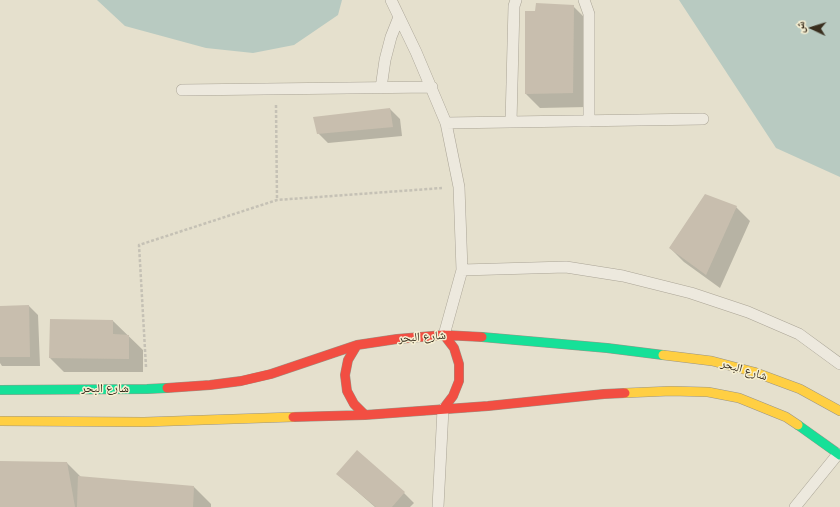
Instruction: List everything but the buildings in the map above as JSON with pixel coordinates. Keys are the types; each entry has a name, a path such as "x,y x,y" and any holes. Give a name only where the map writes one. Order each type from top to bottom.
{"main road":[{"name":"شارع البحر","path":"0,390 147,389 210,385 241,381 271,374 357,345 397,339 444,335 607,348 712,361 754,372 793,387 840,411"},
{"path":"443,409 453,396 459,381 459,364 454,348 444,335"},
{"path":"357,345 348,360 345,375 347,390 354,404 365,415"},
{"path":"0,421 144,422 365,415 604,394 671,391 708,392 739,398 786,417 839,454"}],"lane":[{"path":"390,0 432,87 446,123 459,187 462,270 444,335"},
{"path":"511,122 514,6 516,0"},
{"path":"584,0 589,14 589,121"},
{"path":"381,88 385,60 391,37 399,17"},
{"path":"182,90 432,87"},
{"path":"446,123 703,119"},
{"path":"462,270 566,267 623,276 691,293 748,312 799,334 840,364"},
{"path":"438,507 443,409"},
{"path":"795,507 839,454"}],"path":[{"path":"276,89 277,200"},
{"path":"147,389 139,245 277,200 459,187"}],"shaded area":[{"path":"97,0 342,0 338,15 294,45 253,53 206,48 125,26"},
{"path":"679,0 840,0 840,177 776,148"}],"traffic: fast":[{"path":"482,337 607,348 663,355"},
{"path":"0,390 167,388"},
{"path":"798,425 840,455"}],"traffic: slow":[{"path":"663,355 712,361 754,372 800,389 840,411"},
{"path":"625,393 671,391 708,392 739,398 786,417 798,425"},
{"path":"0,421 144,422 293,417"}],"traffic: jam":[{"path":"167,388 241,381 271,374 357,345 397,339 444,335 482,337"},
{"path":"443,409 453,396 459,381 459,364 454,348 444,335"},
{"path":"357,345 348,360 345,375 347,391 354,404 365,415"},
{"path":"293,417 365,415 488,406 625,393"}]}
